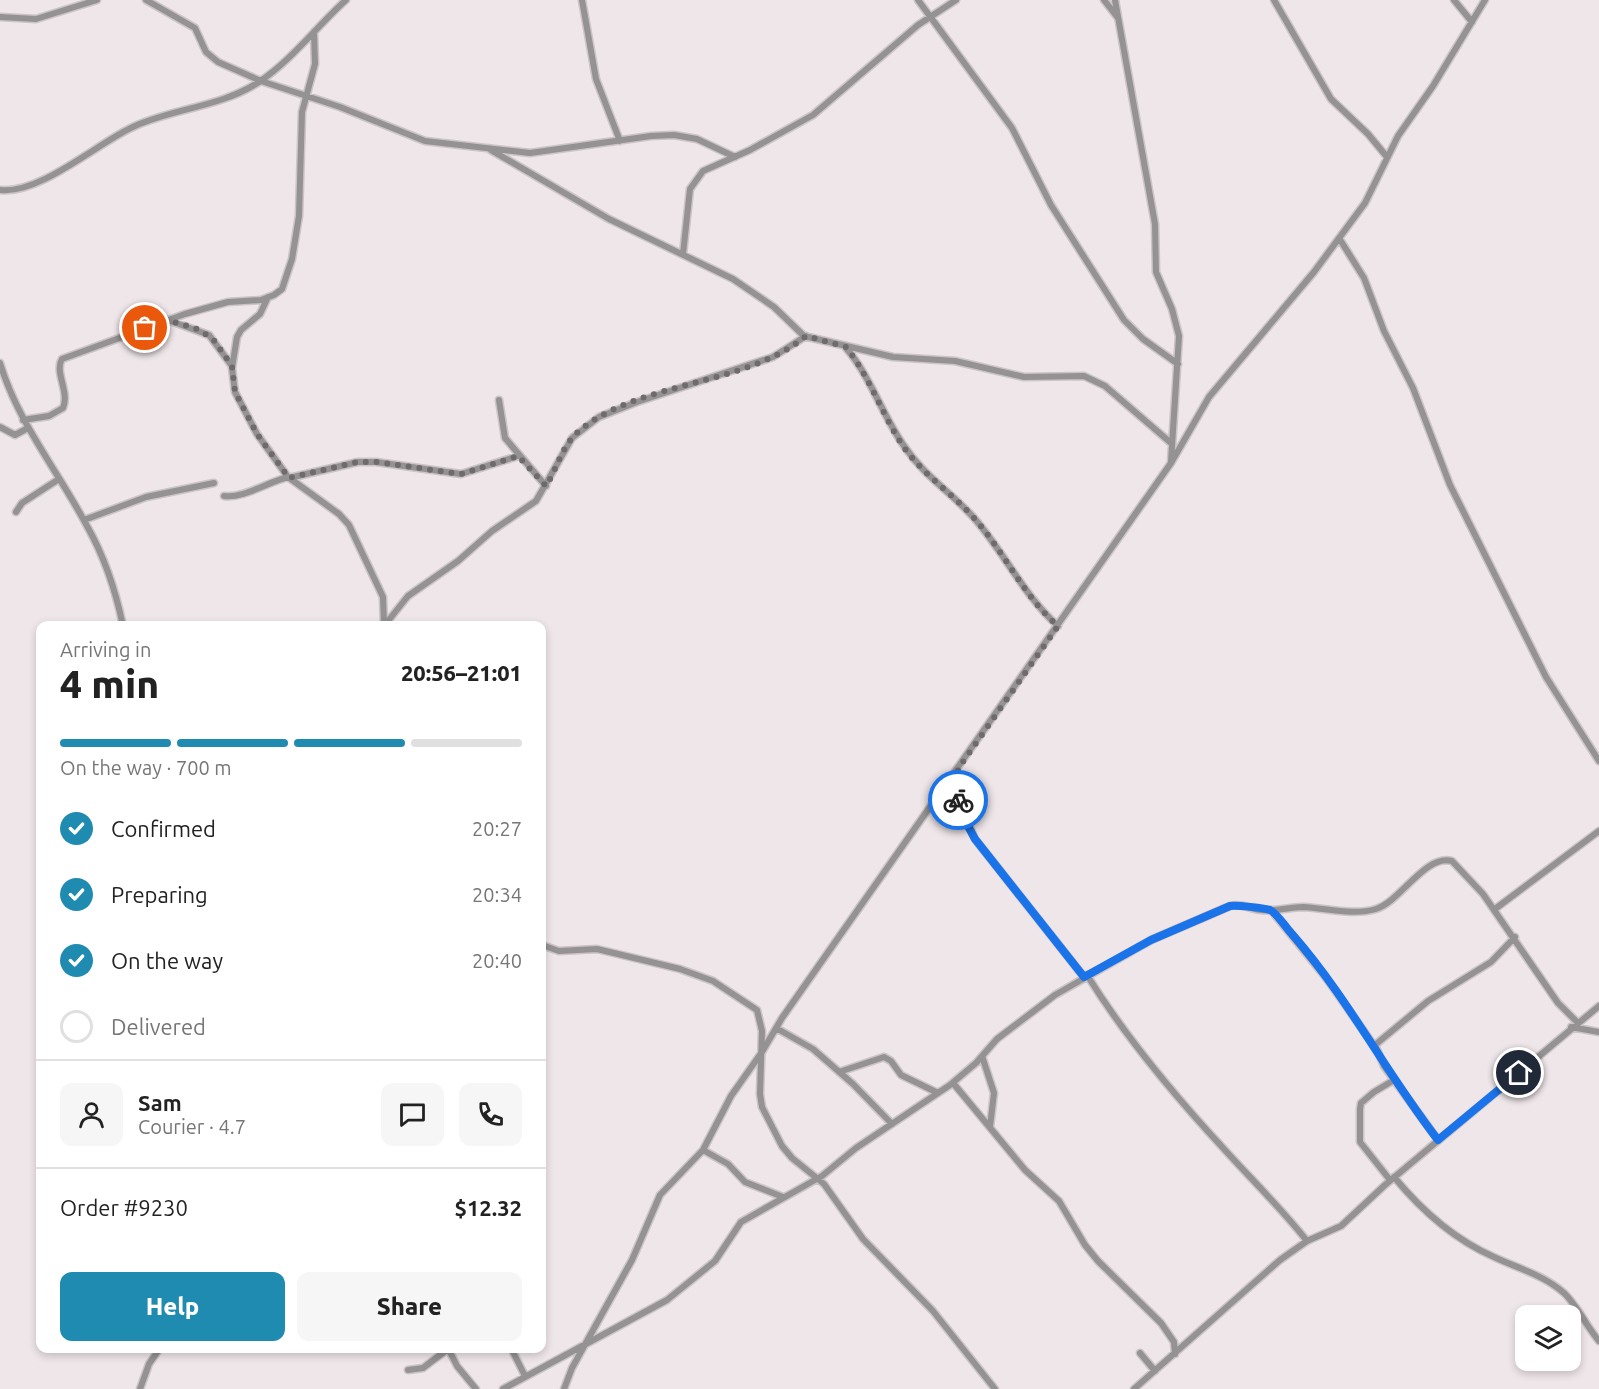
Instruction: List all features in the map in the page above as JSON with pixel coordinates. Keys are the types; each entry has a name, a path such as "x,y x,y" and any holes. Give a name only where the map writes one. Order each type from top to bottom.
{"street":[{"path":"0,17 36,19 97,0"},
{"path":"146,0 195,28 206,52 218,62 261,81 340,107 425,141 530,153 674,135 697,139 735,157"},
{"path":"0,190 16,189 65,168 135,125 207,105 261,81 346,0"},
{"path":"582,0 596,79 620,141"},
{"path":"918,0 1012,128 1051,205 1124,320 1143,339 1178,364"},
{"path":"683,254 687,211 694,180 712,165 735,157 813,116 930,17 956,0"},
{"path":"1104,0 1119,19"},
{"path":"1115,0 1155,224 1156,272 1176,322 1178,364 1171,463"},
{"path":"1274,0 1326,92 1387,157"},
{"path":"1454,0 1472,22"},
{"path":"564,1389 572,1368 632,1260 663,1190 703,1150 731,1096 776,1028 1171,463 1209,396 1365,203 1387,157 1485,0"},
{"path":"24,420 49,416 63,408 66,397 61,359 168,320 228,302 268,297 282,289 294,247 299,216 302,112 315,64 314,32"},
{"path":"489,149 609,219 733,279 755,293 806,336 893,357 955,361 1024,377 1084,376 1105,386 1171,443"},
{"path":"1339,238 1364,278 1384,331 1413,388 1450,485 1546,677 1599,761"},
{"path":"268,297 260,314 238,333 232,366 235,392 257,434 289,477 339,514 349,525 382,597 384,621"},
{"path":"168,320 208,335 232,366"},
{"path":"387,621 408,596 458,561 492,531 528,508 546,486 572,438 599,417 773,357 806,336"},
{"path":"846,347 868,380 894,431 923,473 972,516 1038,606 1058,626"},
{"path":"0,363 28,428 84,520 113,589 122,621"},
{"path":"499,400 505,438 518,456 546,486"},
{"path":"0,427 15,435 28,428"},
{"path":"224,496 238,497 261,485 357,462 376,462 461,474 518,456"},
{"path":"16,512 22,503 59,479"},
{"path":"84,520 146,496 214,483"},
{"path":"958,769 958,801 975,839 1086,976 1136,1046 1211,1135 1279,1206 1307,1241"},
{"path":"1495,909 1599,831"},
{"path":"503,1389 568,1355 588,1341 634,1320 667,1300 715,1261 741,1221 818,1178 891,1124 953,1083 1005,1032 1086,976 1151,940 1230,906 1242,905 1270,910 1301,907 1353,911 1375,910 1392,899 1431,865 1448,860 1463,870 1495,909 1558,1003 1577,1022"},
{"path":"1270,910 1315,963 1375,1047 1394,1080 1438,1140"},
{"path":"1375,1047 1378,1041 1428,1001 1491,962 1515,937"},
{"path":"546,946 560,951 589,948 680,969 713,981 757,1010 761,1021 760,1094 769,1122 792,1158 818,1178 867,1245 894,1269 933,1311 995,1389"},
{"path":"1134,1389 1275,1265 1307,1241 1341,1226 1392,1179 1577,1022 1599,1006"},
{"path":"776,1028 810,1046 891,1124"},
{"path":"1571,1028 1599,1032"},
{"path":"982,1056 994,1093 990,1127"},
{"path":"839,1072 884,1057 891,1061 901,1075 938,1093"},
{"path":"1394,1080 1361,1103 1360,1142 1422,1210 1457,1237 1496,1258 1534,1274 1562,1291 1599,1341"},
{"path":"953,1083 1032,1178 1059,1201 1085,1245 1098,1261 1161,1323 1174,1342 1175,1355"},
{"path":"703,1150 728,1164 745,1182 783,1197"},
{"path":"140,1389 149,1364 157,1353"},
{"path":"408,1370 423,1368 443,1353"},
{"path":"451,1353 476,1389"},
{"path":"514,1353 525,1376"},
{"path":"1140,1353 1155,1371"}],"way so far":[{"path":"145,328 168,320 197,329 213,339 232,366 235,392 257,434 289,478 357,462 376,462 461,474 518,456 546,486 572,438 599,417 665,392 773,357 798,344 806,336 846,347 868,380 903,446 923,473 972,516 993,541 1038,606 1058,626 958,769 958,800"}],"route":[{"path":"958,800 962,815 975,839 1084,977 1151,940 1230,906 1242,905 1270,910 1327,979 1375,1047 1384,1066 1438,1140 1519,1073"}]}
